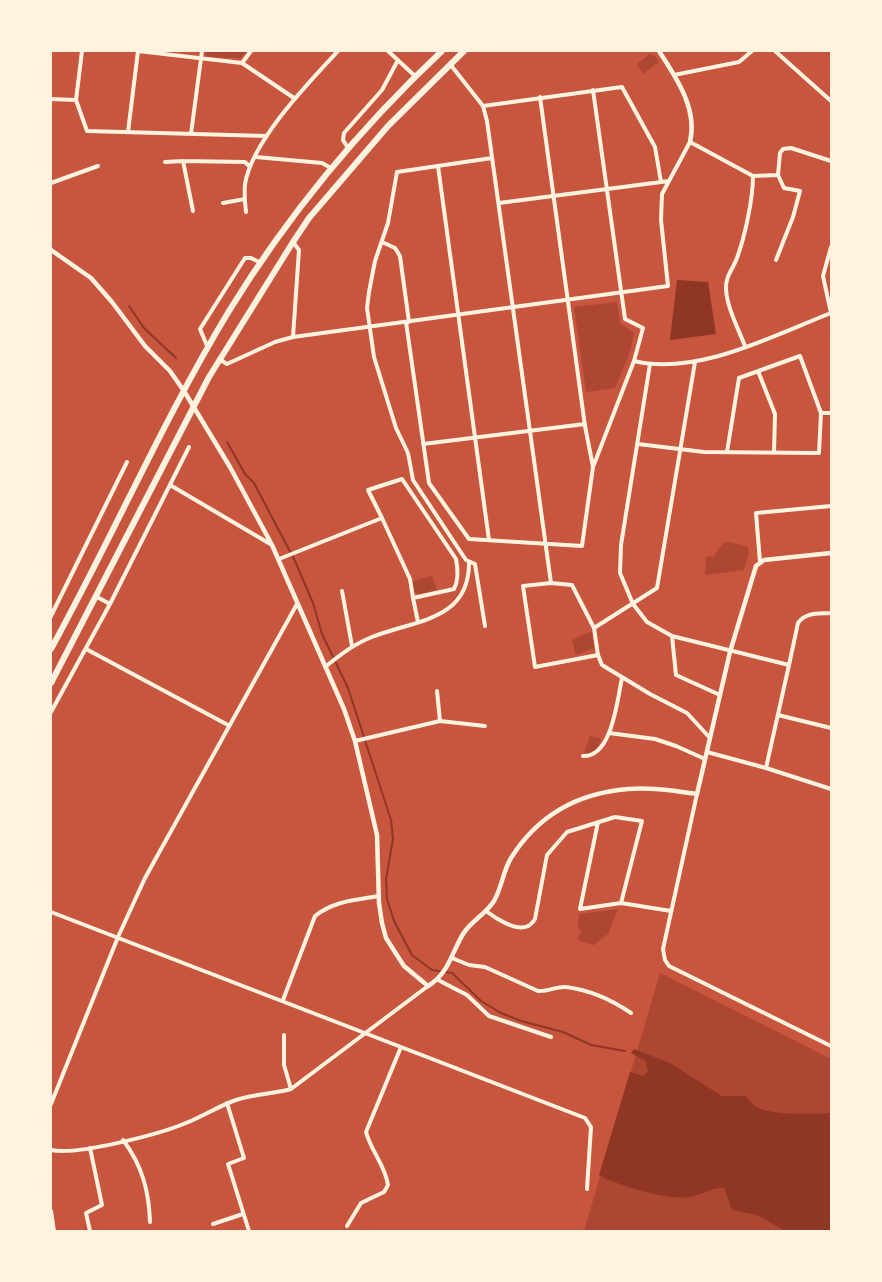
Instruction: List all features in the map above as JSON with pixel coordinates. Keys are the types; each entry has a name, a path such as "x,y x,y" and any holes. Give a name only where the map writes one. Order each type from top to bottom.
{"highway":[{"path":"51,649 184,391 230,311 261,263 301,207 348,148 441,51"},
{"path":"51,683 219,359 293,242 309,218 373,143 464,51"}],"street":[{"path":"82,51 76,100 87,130 267,136"},
{"path":"128,132 138,51 242,63 294,98"},
{"path":"191,134 202,51"},
{"path":"242,63 251,51"},
{"path":"246,212 245,184 250,167 267,136 294,98 338,51"},
{"path":"388,51 415,76"},
{"path":"219,359 227,364 275,342 292,337 668,286 661,220 663,194 690,142 691,116 685,95 659,51"},
{"path":"674,75 739,62 752,51"},
{"path":"775,51 831,101"},
{"path":"348,148 343,140 344,133 382,90 398,60"},
{"path":"450,64 483,106 514,308 551,583"},
{"path":"483,106 622,87 655,147 661,182"},
{"path":"382,242 395,248 400,256 429,483 469,539 582,546 593,467 634,361 643,328 625,319 593,90"},
{"path":"540,97 585,424 593,467"},
{"path":"51,99 76,100"},
{"path":"690,142 753,176 778,175"},
{"path":"776,260 793,217 800,191 784,188 778,175 780,153 783,149 791,148 831,161"},
{"path":"256,157 322,163 332,168"},
{"path":"325,668 352,646 418,622 453,606 466,589 469,563 413,480 408,453 396,428 374,357 367,308 375,261 388,224 397,172 492,158"},
{"path":"183,161 194,203 193,211"},
{"path":"165,162 245,162 250,167"},
{"path":"438,165 489,540"},
{"path":"51,183 98,166"},
{"path":"745,346 725,287 727,276 740,248 753,194 753,176"},
{"path":"499,203 669,181"},
{"path":"223,203 245,200"},
{"path":"292,337 299,250 293,242"},
{"path":"634,361 650,364 695,362 745,346 831,313 823,276 831,248"},
{"path":"51,250 92,278 145,346 170,371 194,406 272,545 344,710 355,741 377,835 382,923 394,953 404,966 428,986"},
{"path":"208,349 200,329 230,279 245,258 261,263"},
{"path":"638,444 682,451 727,452 774,453 819,453 821,413 800,356 739,378 727,452"},
{"path":"594,628 657,588 682,451 695,362"},
{"path":"650,364 621,545 620,573 633,604 647,622 672,636 789,665"},
{"path":"758,371 775,414 774,453"},
{"path":"821,413 831,413"},
{"path":"423,444 585,424"},
{"path":"51,712 110,604 189,447"},
{"path":"51,616 127,462"},
{"path":"413,598 454,589 457,584 458,567 456,559 402,479 368,490 410,579 413,598 418,622"},
{"path":"170,486 272,545"},
{"path":"760,562 756,513 831,506"},
{"path":"279,560 382,518"},
{"path":"831,553 760,562 756,566 730,652 663,949 669,966 831,1046"},
{"path":"469,563 475,564 484,626"},
{"path":"598,655 535,667 523,586 551,583 572,585 594,628 598,655 607,669 687,712 710,738"},
{"path":"342,591 352,646"},
{"path":"97,597 110,604"},
{"path":"51,1104 118,937 145,878 297,604"},
{"path":"337,608 345,607"},
{"path":"766,768 798,623 807,615 831,613"},
{"path":"672,636 676,675 720,695"},
{"path":"86,649 228,725"},
{"path":"583,756 591,756 602,749 609,733 622,678"},
{"path":"437,691 440,721"},
{"path":"778,715 831,728"},
{"path":"355,741 440,721 485,726"},
{"path":"609,733 655,739 705,759"},
{"path":"707,752 831,789"},
{"path":"51,1150 70,1152 159,1133 187,1123 227,1103 291,1089 440,978 463,934 494,901 501,887 508,861 520,843 560,807 581,799 628,789 697,794"},
{"path":"486,911 517,927 528,926 535,919 546,855 567,832 615,817 642,821 621,903"},
{"path":"598,821 579,909 621,903 671,911"},
{"path":"283,1000 315,916 338,903 379,896"},
{"path":"51,912 585,1118 591,1127 587,1189"},
{"path":"452,958 469,965 485,967 538,991 547,992 563,986 612,1000 631,1013"},
{"path":"440,978 467,995 489,1016 551,1037"},
{"path":"284,1035 284,1065 291,1089"},
{"path":"348,1226 361,1203 384,1192 388,1185 382,1164 368,1141 366,1132 401,1047"},
{"path":"227,1103 244,1158 228,1164 249,1231"},
{"path":"123,1140 135,1157 147,1185 150,1222"},
{"path":"90,1148 102,1206 86,1213 90,1231"},
{"path":"51,1211 54,1231"},
{"path":"213,1224 243,1214"}],"shaded area":[{"path":"206,51 247,51 241,58 208,57 205,54"},
{"path":"650,54 655,56 659,62 643,74 637,64"},
{"path":"677,280 708,282 716,334 670,340"},
{"path":"617,302 620,323 634,333 630,352 615,388 586,392 574,307"},
{"path":"730,542 748,547 749,553 744,570 705,575 706,557 714,556 723,543"},
{"path":"432,576 437,590 419,594 414,592 412,581"},
{"path":"592,631 594,648 576,655 572,640"},
{"path":"590,736 601,739 596,750 591,754 584,753"},
{"path":"618,909 608,934 594,945 577,938 582,931 578,928 579,914"},
{"path":"660,973 831,1059 831,1231 584,1231"},
{"path":"634,1049 670,1063 722,1096 746,1096 754,1105 762,1109 792,1114 831,1113 831,1231 785,1231 757,1215 732,1210 724,1188 689,1197 670,1197 630,1187 599,1175 630,1072 643,1076 648,1071 646,1061 631,1053"}],"waterway":[{"path":"129,306 144,328 176,358"},
{"path":"227,442 245,474 254,483 295,561 313,603 322,634 348,688 391,820 393,839 386,879 387,899 394,921 412,955 432,970 452,973 481,1001 501,1013 563,1032 591,1045 625,1051"}]}
